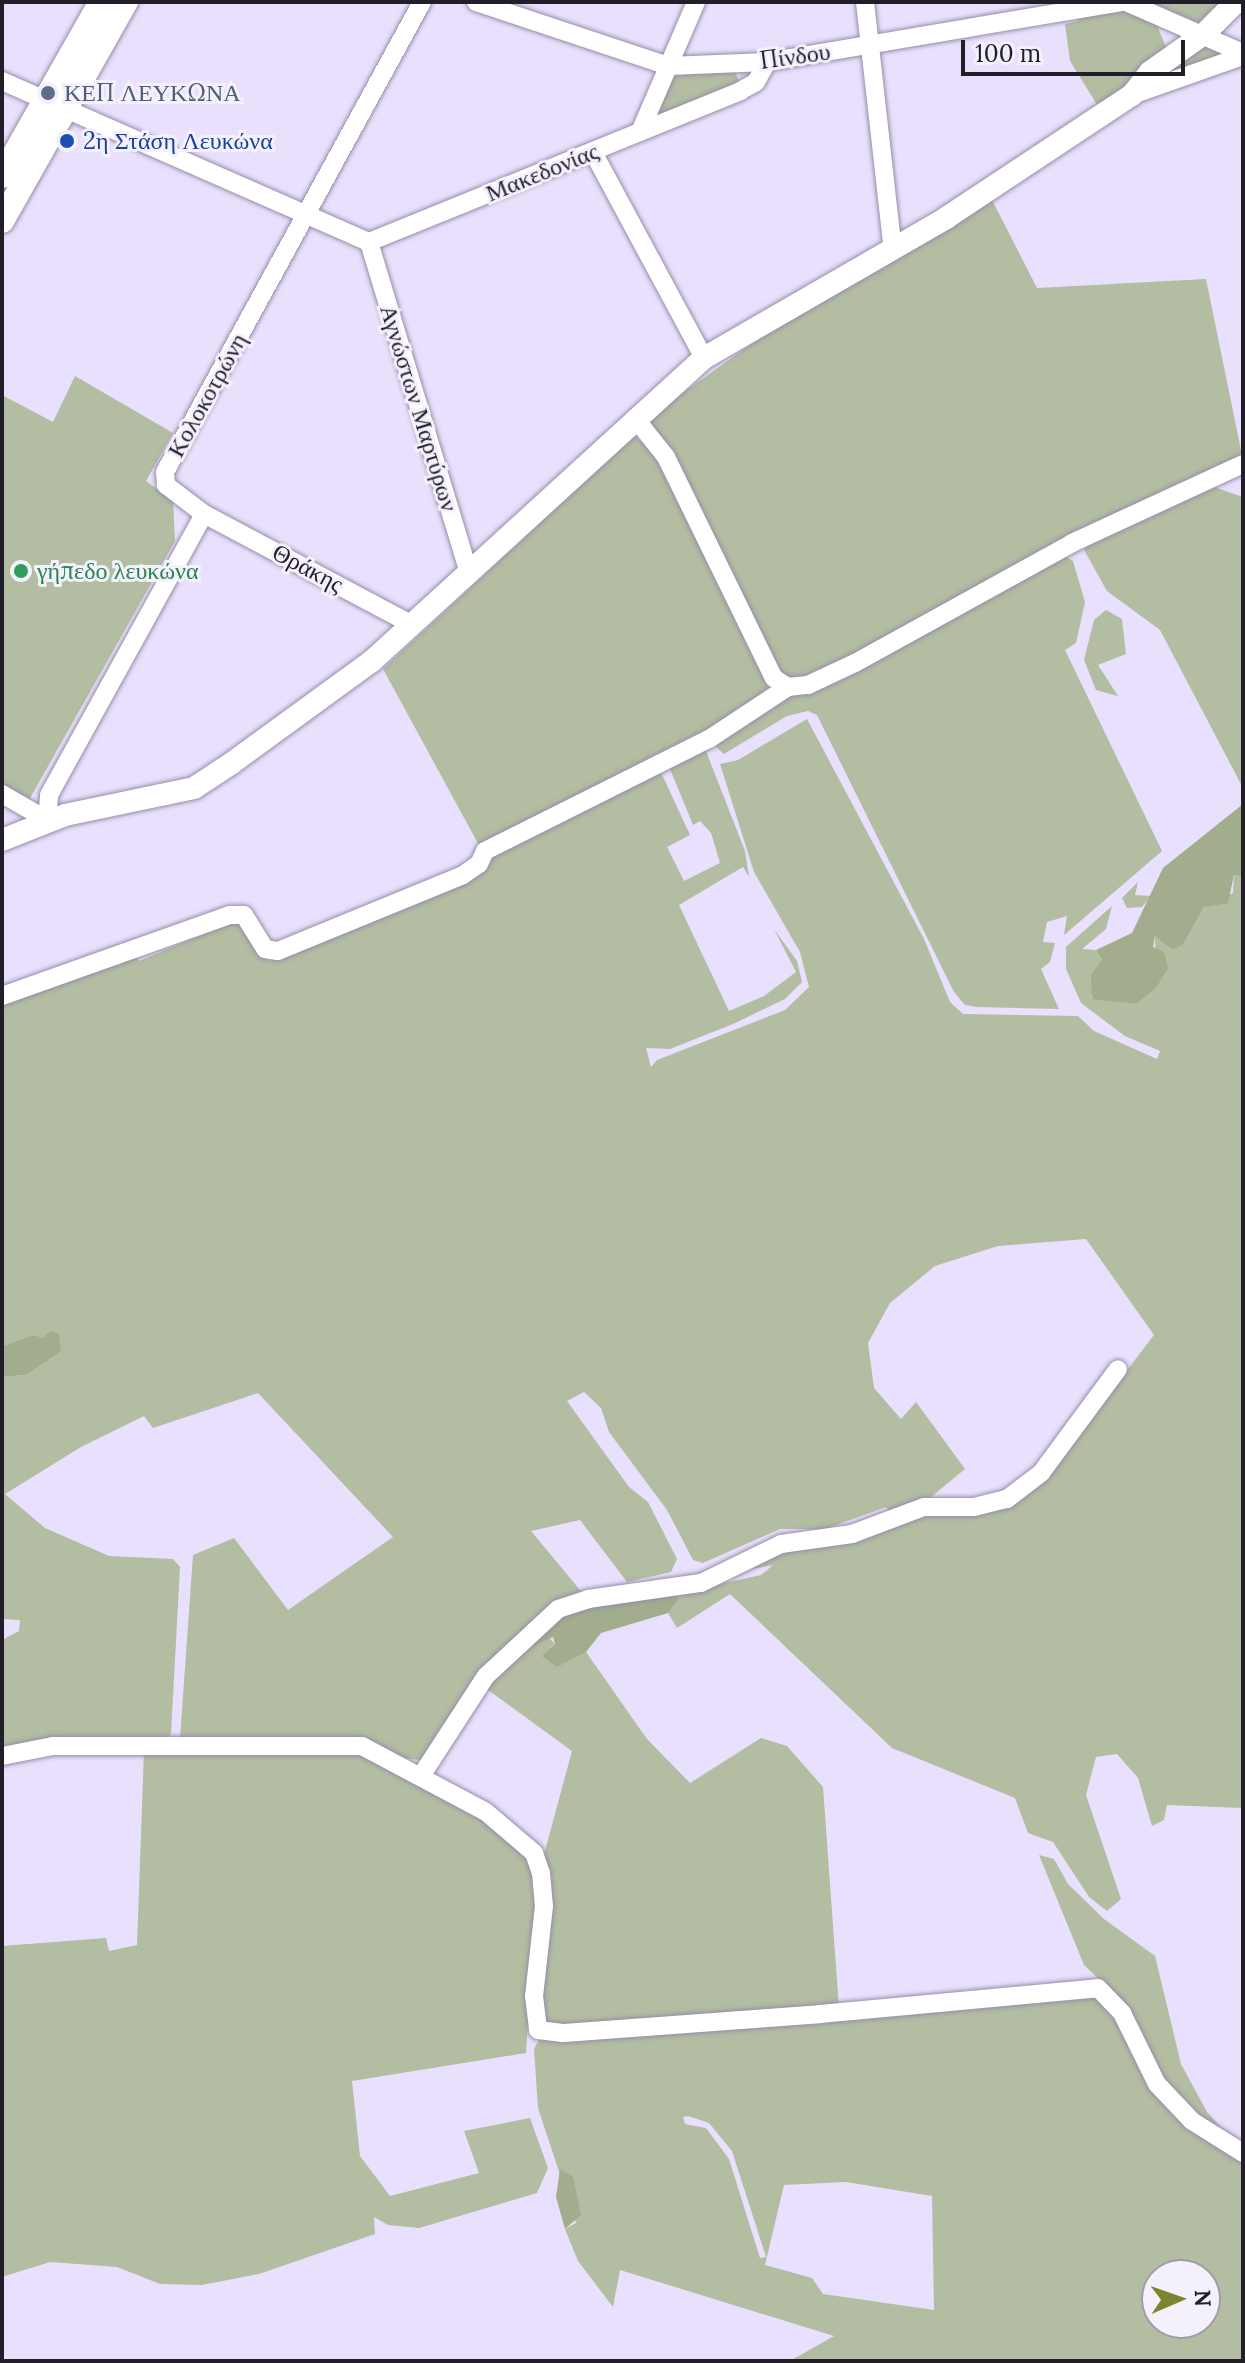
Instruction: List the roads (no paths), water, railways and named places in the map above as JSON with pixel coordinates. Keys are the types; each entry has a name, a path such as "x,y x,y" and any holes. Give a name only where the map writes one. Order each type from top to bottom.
{"main road":[{"path":"2,221 101,2"},
{"path":"2,176 126,2"}],"street":[{"name":"Κολοκοτρώνη","path":"204,514 166,485 165,472 422,2"},
{"name":"Πίνδου","path":"476,2 668,66 767,62 1120,2"},
{"path":"640,132 696,2"},
{"path":"865,2 893,250"},
{"path":"1126,2 1205,33 1243,54"},
{"path":"1124,100 1150,72 1205,33 1236,2"},
{"path":"1169,60 1173,23"},
{"path":"2,840 47,820 194,788 345,682 704,358 893,250 1124,100 1243,54"},
{"name":"Μακεδονίας","path":"369,242 593,152 756,82 767,62"},
{"path":"2,81 57,102 369,242"},
{"path":"593,152 704,358"},
{"name":"Αγνώστων Μαρτύρων","path":"369,242 469,573"},
{"path":"635,418 666,457 774,678 788,687"},
{"path":"2,996 222,916 244,915 265,949 278,951 463,875 479,864 485,851 709,739 788,687 808,685 855,663 1072,543 1243,464"},
{"path":"47,820 49,795 204,514"},
{"name":"Θράκης","path":"204,514 411,624"},
{"path":"2,794 47,820"},
{"path":"421,1776 486,1676 558,1609 588,1599 701,1583 781,1544 852,1534 924,1507 974,1507 1007,1499 1041,1473 1118,1369"},
{"path":"2,1756 53,1746 351,1744 375,1750 519,1836 538,1863 544,1906 534,1996 538,2030 563,2033 805,2015 1098,1988 1122,2013 1157,2084 1192,2121 1243,2153"}],"place":[{"name":"ΚΕΠ ΛΕΥΚΩΝΑ","path":"48,93"},
{"name":"2η Στάση Λευκώνα","path":"67,141"},
{"name":"γήπεδο λευκώνα","path":"21,571"}]}
